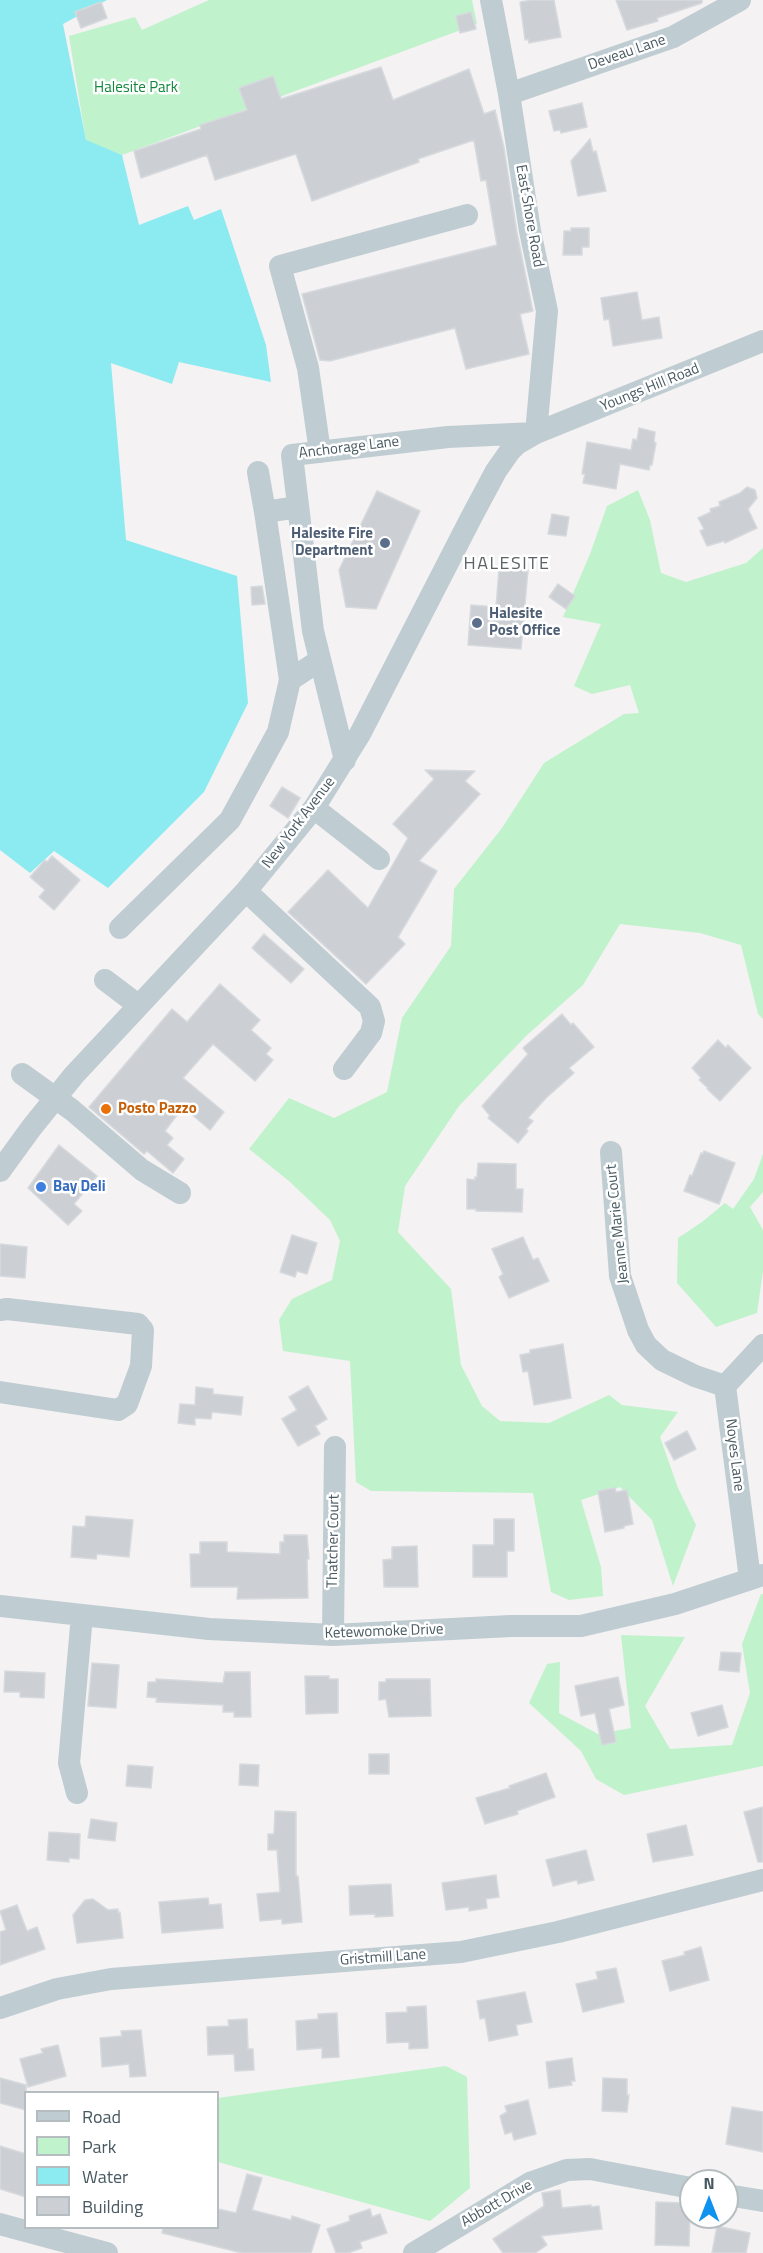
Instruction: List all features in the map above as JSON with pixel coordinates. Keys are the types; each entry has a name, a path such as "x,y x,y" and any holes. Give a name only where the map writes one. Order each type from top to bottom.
{"street":[{"name":"East Shore Road","path":"491,0 509,94 530,231 547,310 536,433"},
{"name":"Deveau Lane","path":"509,94 673,37 740,0"},
{"path":"320,452 308,368 280,266 466,215"},
{"name":"Youngs Hill Road","path":"536,433 763,341"},
{"name":"Anchorage Lane","path":"345,760 313,631 292,455 448,437 536,433"},
{"name":"New York Avenue","path":"0,1171 55,1098 138,1005 246,891 314,808 345,760 496,471 517,444 536,433"},
{"path":"120,928 230,820 278,732 290,680 258,472"},
{"path":"265,512 298,507"},
{"path":"290,680 320,660"},
{"path":"314,808 379,859"},
{"path":"246,891 370,1007 374,1021 371,1033 344,1069"},
{"path":"105,980 138,1005"},
{"path":"22,1074 72,1110 142,1170 180,1193"},
{"name":"Jeanne Marie Court","path":"611,1152 620,1276 638,1330 646,1345 662,1360 695,1376 725,1386"},
{"path":"0,1311 7,1309 138,1324 143,1330 141,1366 127,1404 117,1410 0,1392"},
{"path":"725,1386 763,1345"},
{"name":"Noyes Lane","path":"725,1386 757,1577"},
{"name":"Thatcher Court","path":"333,1635 335,1447"},
{"name":"Ketewomoke Drive","path":"0,1606 209,1629 333,1635 511,1626 581,1626 675,1604 757,1577"},
{"path":"76,1793 69,1763 82,1616"},
{"name":"Gristmill Lane","path":"0,2008 57,1989 111,1979 461,1952 558,1932 763,1880"},
{"name":"Abbott Drive","path":"414,2253 530,2183 567,2170 590,2169 679,2186"},
{"path":"739,2196 763,2201"},
{"path":"0,2224 107,2253"}],"green space":[{"name":"Halesite Park","path":"209,0 472,0 477,24 122,155 86,141 69,36 135,17 142,30"},
{"path":"638,490 650,520 661,573 686,582 746,563 763,548 763,1019 758,1014 741,945 700,933 620,924 583,985 526,1036 459,1106 405,1186 398,1232 451,1289 461,1365 482,1406 500,1421 549,1423 609,1395 622,1405 678,1412 660,1437 678,1488 696,1525 673,1586 652,1520 620,1487 581,1500 601,1567 603,1596 569,1600 551,1592 533,1493 371,1491 356,1482 350,1361 283,1351 279,1320 292,1299 332,1280 340,1241 330,1220 289,1181 249,1149 289,1098 334,1118 387,1092 402,1018 451,946 454,889 502,828 544,763 624,714 639,713 630,685 592,694 574,686 601,624 563,617 590,554 607,506"},
{"path":"763,1154 763,1192 750,1207 763,1230 763,1271 757,1313 716,1327 677,1283 678,1238 725,1203 733,1209 754,1179"},
{"path":"761,1594 763,1594 763,1766 624,1795 596,1779 581,1751 529,1703 547,1664 560,1662 559,1713 598,1734 631,1728 621,1635 685,1637 645,1706 670,1749 732,1745 750,1693 742,1644"},
{"path":"446,2066 467,2077 470,2188 430,2221 219,2162 219,2098"}],"water":[{"path":"0,0 107,0 63,24 86,140 122,155 139,225 188,206 194,220 221,209 266,345 271,382 179,362 172,384 111,363 126,540 237,576 248,703 204,792 108,888 54,851 30,873 0,850"}],"building":[{"path":"554,0 561,37 529,43 528,39 525,40 520,2"},
{"path":"616,0 702,0 702,3 657,18 658,21 627,30"},
{"path":"101,2 107,18 81,28 75,12"},
{"path":"471,12 476,29 460,33 456,16"},
{"path":"381,67 393,100 469,69 484,114 495,110 533,311 520,314 529,354 466,369 455,328 330,361 320,360 302,294 497,245 486,180 481,181 474,140 418,159 419,162 312,201 296,154 215,180 207,155 141,178 134,151 201,129 200,125 247,110 239,88 273,76 281,99"},
{"path":"582,103 587,127 561,133 560,130 554,131 549,111"},
{"path":"590,139 593,152 596,151 606,191 578,196 571,161"},
{"path":"571,228 589,228 589,247 582,247 582,255 563,255 564,231 571,231"},
{"path":"637,292 642,320 659,317 662,338 613,346 609,319 604,320 601,298"},
{"path":"639,428 655,432 654,442 656,443 649,470 620,464 616,489 583,483 585,474 582,474 587,442 631,450 633,439 637,440"},
{"path":"747,487 755,490 757,498 748,509 757,528 725,543 724,541 707,546 700,531 704,529 698,518 711,512 710,509 720,506 719,502 740,493"},
{"path":"377,491 420,511 376,609 346,607 339,570"},
{"path":"552,514 569,517 566,536 548,534"},
{"path":"506,568 528,570 521,649 468,645 471,605 496,607 499,569 506,570"},
{"path":"558,584 575,596 566,609 549,597"},
{"path":"262,586 265,604 252,605 251,587"},
{"path":"425,770 475,771 465,781 480,794 419,861 437,871 398,937 405,944 366,984 288,912 328,870 368,908 408,838 393,824 434,779"},
{"path":"282,787 300,798 288,818 270,806"},
{"path":"52,856 80,880 54,910 39,897 45,890 30,877 45,860 47,862"},
{"path":"264,934 304,969 291,983 252,948"},
{"path":"220,984 260,1020 251,1030 271,1048 266,1054 273,1060 255,1081 213,1044 183,1078 224,1112 210,1130 183,1107 165,1131 173,1138 167,1145 184,1159 173,1173 147,1151 144,1154 89,1107 172,1009 187,1022"},
{"path":"562,1014 594,1047 569,1068 574,1073 528,1118 533,1121 518,1143 488,1118 490,1116 482,1106 528,1054 523,1048"},
{"path":"718,1040 726,1048 728,1045 751,1068 720,1101 699,1080 701,1078 692,1068"},
{"path":"59,1145 97,1176 74,1204 82,1211 68,1225 28,1188"},
{"path":"704,1151 735,1163 719,1204 684,1191"},
{"path":"478,1163 516,1164 516,1189 523,1189 522,1212 467,1209 467,1179 475,1180"},
{"path":"292,1235 317,1243 307,1274 297,1271 295,1277 280,1272"},
{"path":"523,1237 533,1260 538,1258 549,1281 509,1298 499,1277 503,1274 492,1249"},
{"path":"0,1244 27,1247 25,1278 0,1276"},
{"path":"563,1344 571,1398 534,1405 528,1371 523,1372 520,1355 530,1353 530,1350"},
{"path":"308,1386 327,1419 315,1426 320,1434 298,1446 282,1419 297,1410 289,1397"},
{"path":"196,1387 213,1389 213,1394 243,1397 241,1415 212,1412 211,1419 195,1418 195,1425 178,1423 180,1404 195,1405"},
{"path":"687,1431 696,1449 674,1460 665,1443"},
{"path":"615,1488 616,1492 627,1490 633,1524 605,1532 598,1491"},
{"path":"86,1516 133,1520 129,1557 97,1554 96,1559 71,1557 73,1526 85,1527"},
{"path":"494,1519 514,1519 514,1551 507,1551 507,1577 473,1577 473,1545 494,1545"},
{"path":"284,1535 307,1535 308,1598 237,1599 238,1587 191,1587 190,1554 200,1554 200,1542 227,1542 227,1552 280,1554 280,1542 284,1542"},
{"path":"417,1546 418,1587 384,1587 383,1560 392,1559 392,1547"},
{"path":"721,1652 741,1653 739,1672 719,1670"},
{"path":"92,1663 119,1665 116,1708 88,1706"},
{"path":"5,1671 45,1673 44,1698 20,1697 20,1692 4,1692"},
{"path":"225,1672 250,1672 251,1717 234,1717 234,1712 223,1712 223,1705 156,1702 157,1698 147,1697 148,1682 156,1682 156,1679 223,1683"},
{"path":"305,1676 329,1676 329,1679 338,1679 338,1713 306,1714"},
{"path":"618,1677 624,1705 609,1709 616,1742 602,1745 595,1713 581,1716 575,1686"},
{"path":"386,1679 430,1679 431,1716 389,1717 386,1699 379,1700 379,1682 386,1682"},
{"path":"722,1705 728,1727 698,1736 691,1713"},
{"path":"369,1754 389,1754 389,1774 369,1774"},
{"path":"240,1764 259,1765 258,1786 239,1785"},
{"path":"128,1765 153,1767 151,1788 126,1786"},
{"path":"546,1773 555,1797 517,1811 518,1814 485,1824 476,1798 510,1788 509,1786"},
{"path":"763,1807 763,1862 758,1862 744,1812"},
{"path":"275,1811 296,1812 296,1876 298,1876 302,1922 282,1924 282,1919 260,1921 257,1894 280,1892 277,1850 268,1850 268,1834 274,1834"},
{"path":"91,1819 117,1823 115,1841 88,1838"},
{"path":"686,1825 693,1855 653,1862 647,1834"},
{"path":"49,1832 80,1834 79,1859 69,1858 69,1862 47,1860"},
{"path":"586,1850 594,1880 578,1884 577,1880 553,1886 546,1860"},
{"path":"496,1875 499,1897 486,1899 487,1908 469,1911 469,1907 446,1910 442,1883"},
{"path":"391,1884 393,1916 350,1915 349,1886"},
{"path":"208,1898 209,1905 221,1904 223,1928 162,1933 159,1902"},
{"path":"93,1899 108,1910 118,1909 123,1938 77,1943 73,1915 85,1900"},
{"path":"17,1905 27,1931 37,1927 45,1949 0,1965 0,1932 6,1930 0,1911"},
{"path":"701,1947 709,1980 670,1991 662,1961 685,1955 684,1952"},
{"path":"616,1968 624,2002 583,2012 576,1984 598,1979 596,1972"},
{"path":"525,1992 532,2022 516,2025 518,2035 489,2041 485,2018 480,2019 477,2001"},
{"path":"426,2006 428,2048 409,2049 409,2042 387,2043 386,2013 407,2012 407,2007"},
{"path":"337,2013 339,2057 322,2058 322,2048 297,2050 296,2021 318,2019 318,2014"},
{"path":"247,2019 248,2049 253,2049 254,2070 235,2071 234,2054 208,2055 207,2027 229,2026 228,2020"},
{"path":"141,2030 146,2076 130,2077 129,2064 102,2067 100,2038 122,2036 121,2031"},
{"path":"58,2045 66,2076 28,2087 20,2059 43,2053 41,2049"},
{"path":"572,2058 575,2081 571,2081 572,2085 549,2088 546,2062"},
{"path":"0,2078 26,2085 24,2109 0,2103"},
{"path":"603,2078 627,2079 627,2095 629,2095 627,2112 602,2111"},
{"path":"528,2100 536,2134 514,2140 512,2132 505,2134 500,2116 507,2112 505,2106"},
{"path":"732,2107 763,2112 763,2152 726,2144"},
{"path":"0,2146 24,2153 24,2196 0,2189"},
{"path":"247,2174 262,2178 252,2210 291,2220 292,2216 320,2225 311,2253 242,2253 162,2233 163,2229 219,2229 219,2209 236,2213"},
{"path":"560,2190 562,2208 599,2206 602,2229 541,2236 547,2245 535,2253 503,2253 493,2239 544,2206 542,2193"},
{"path":"656,2202 679,2203 679,2229 690,2229 689,2246 655,2245"},
{"path":"370,2209 372,2217 380,2214 387,2233 360,2242 362,2248 348,2253 336,2253 327,2229 350,2221 349,2216"},
{"path":"716,2229 750,2233 746,2253 712,2253"}],"place":[{"name":"Halesite Fire Department","path":"385,543"},
{"name":"Halesite Post Office","path":"477,623"},
{"name":"Posto Pazzo","path":"106,1109"},
{"name":"Bay Deli","path":"41,1187"}],"district":[{"name":"HALESITE","path":"507,565"}]}
